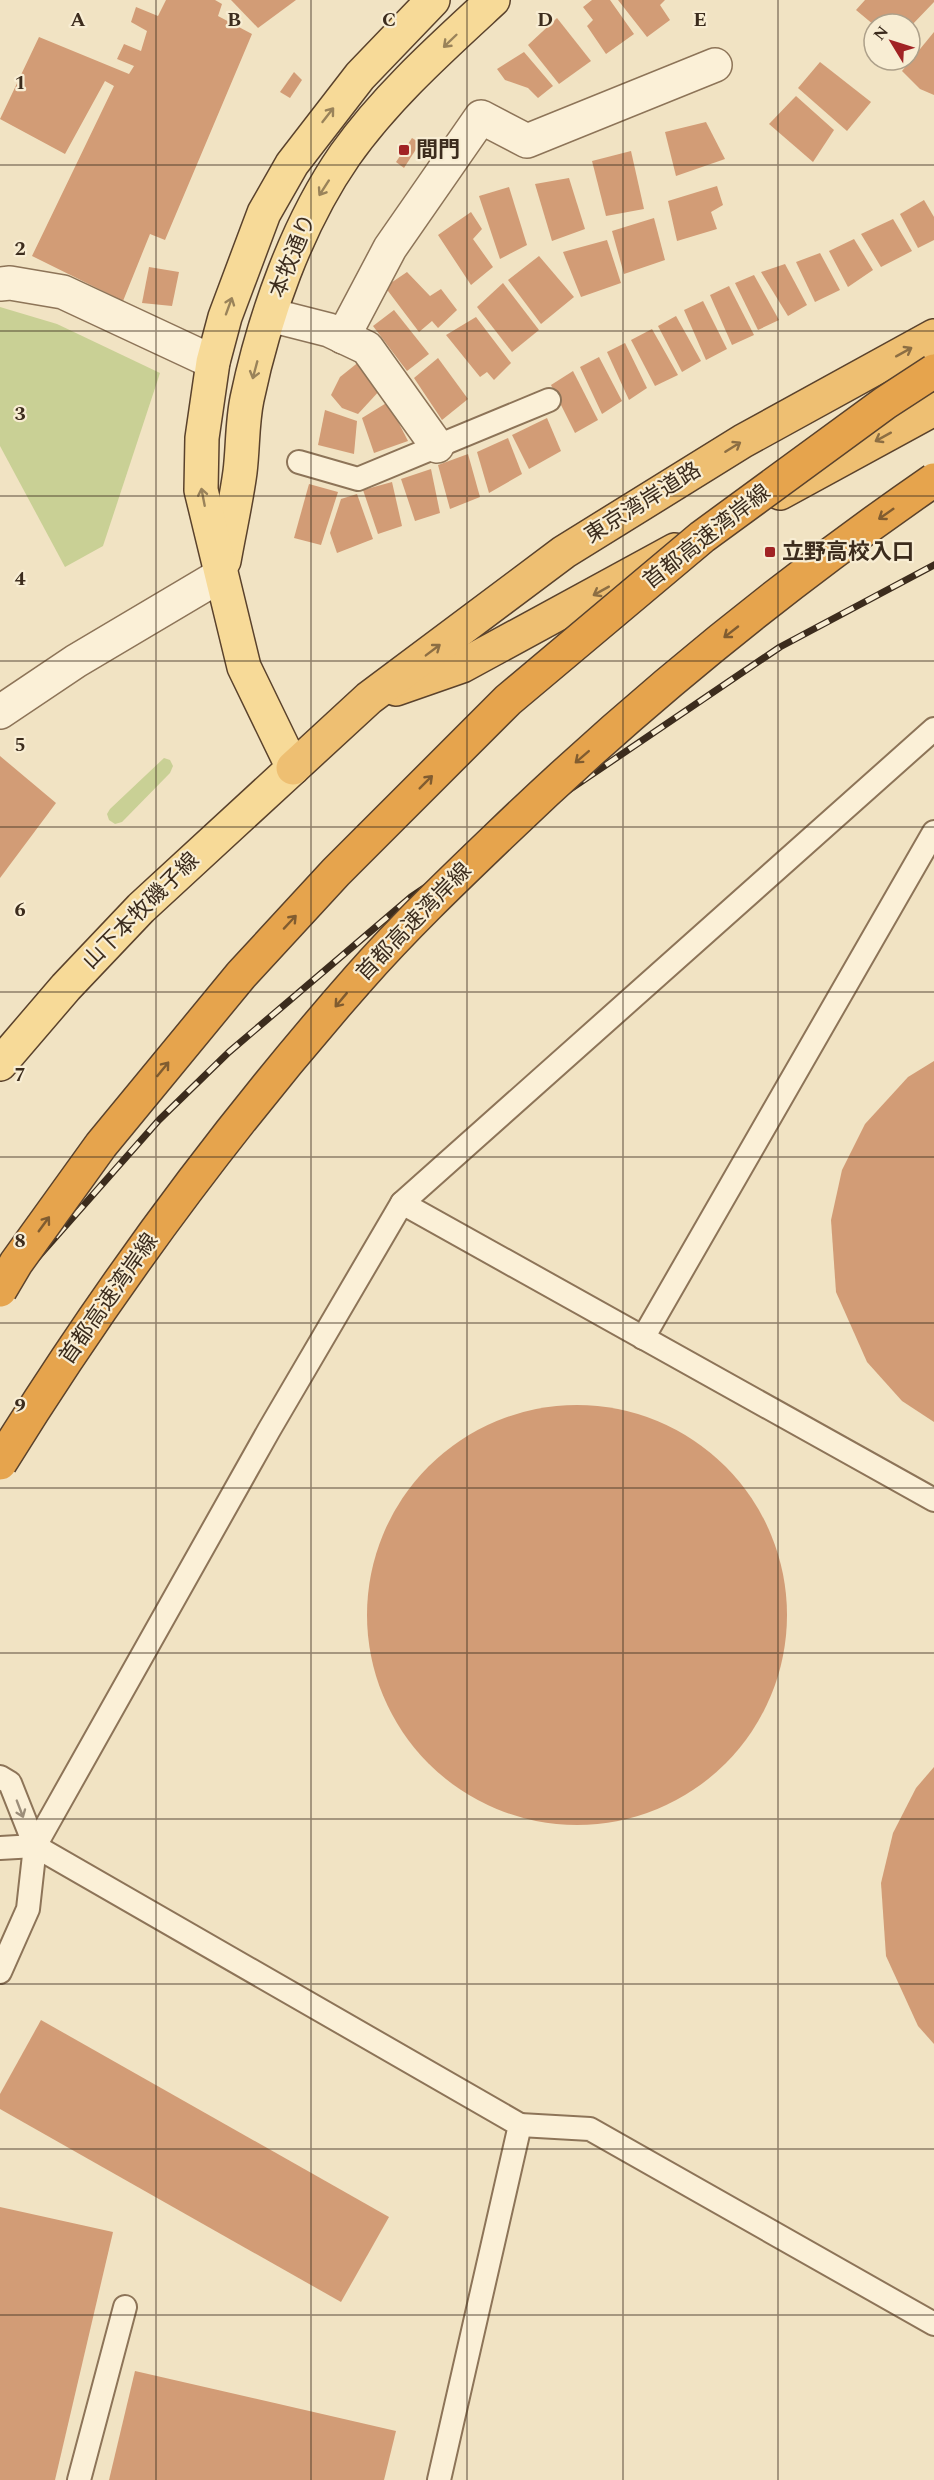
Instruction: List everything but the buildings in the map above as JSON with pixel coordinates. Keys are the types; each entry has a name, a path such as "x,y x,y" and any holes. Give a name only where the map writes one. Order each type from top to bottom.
{"highway":[{"name":"東京湾岸道路","path":"293,768 369,698 564,552 743,441 934,336"},
{"name":"首都高速湾岸線","path":"0,1290 16,1263 101,1144 240,975 336,872 508,700 702,537 885,403 934,371"},
{"name":"東京湾岸道路","path":"369,698 462,666 934,409"},
{"name":"首都高速湾岸線","path":"0,1463 38,1401 132,1263 213,1153 360,977 428,905 563,774 682,670 848,540 934,480"}],"main road":[{"name":"本牧通り","path":"293,768 244,667 201,490 202,438 213,362 225,317 264,213 292,164 360,76 433,0"},
{"name":"本牧通り","path":"221,575 240,474 247,400 270,315 286,269 317,197 346,153 398,91 493,0"},
{"name":"山下本牧磯子線","path":"0,1064 66,987 141,908 293,768"}],"street":[{"path":"343,337 390,248 481,117 528,141 715,65"},
{"path":"0,284 10,283 63,292 213,362"},
{"path":"270,315 329,330 367,348 437,446"},
{"path":"0,712 76,661 221,575"}],"lane":[{"path":"299,462 358,479 549,400"},
{"path":"0,1972 28,1910 35,1846 269,1430 402,1203 934,729"},
{"path":"643,1338 934,832"},
{"path":"402,1203 934,1500"},
{"path":"0,1777 10,1783 35,1846"},
{"path":"0,1848 35,1846 520,2125 590,2129 934,2324"},
{"path":"439,2480 520,2125"},
{"path":"79,2480 125,2307"}],"green space":[{"path":"0,307 57,324 160,373 103,546 65,567 0,446"},
{"path":"164,758 170,760 173,766 170,773 122,822 115,824 109,820 107,814 110,809"}],"railway":[{"path":"0,1300 159,1120 229,1052 411,897 780,647 934,565"}],"place":[{"name":"間門","path":"404,150"},
{"name":"立野高校入口","path":"770,552"}]}
